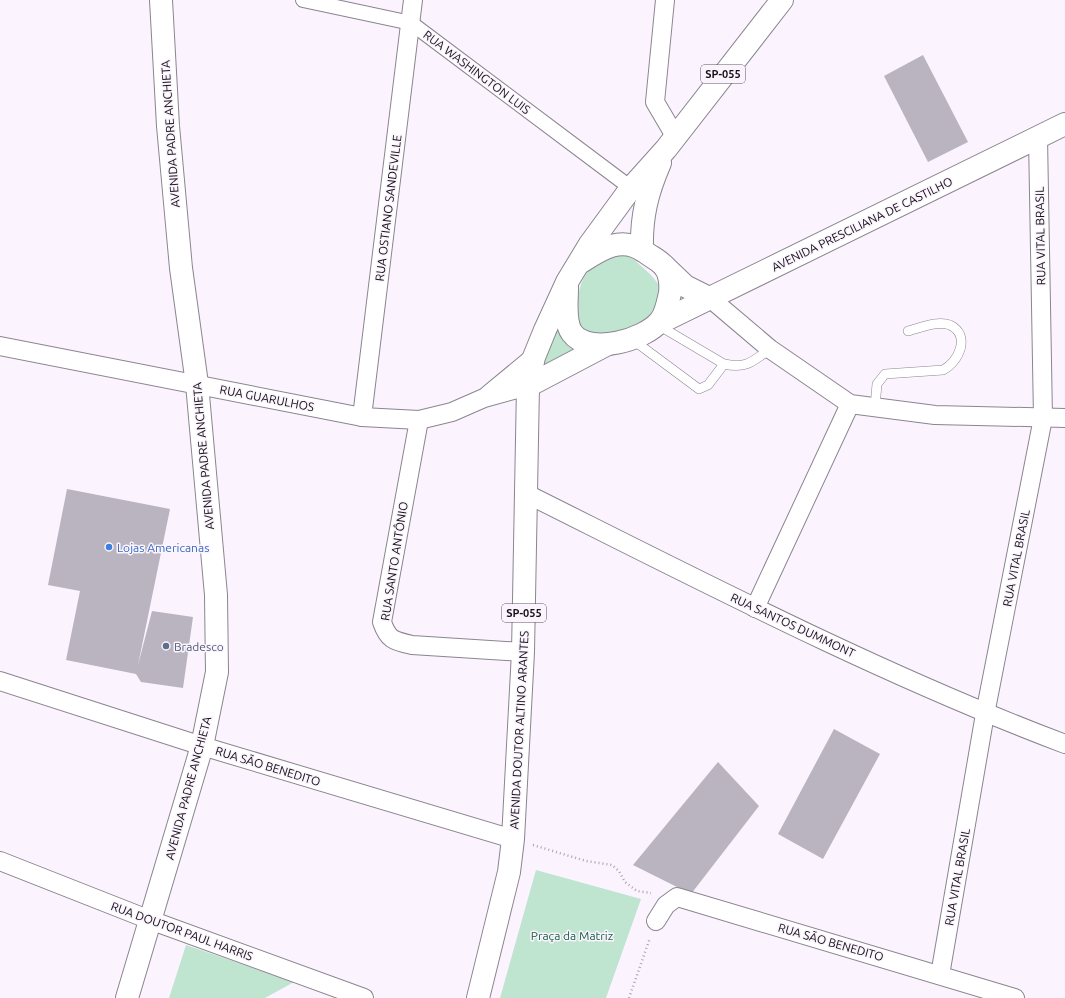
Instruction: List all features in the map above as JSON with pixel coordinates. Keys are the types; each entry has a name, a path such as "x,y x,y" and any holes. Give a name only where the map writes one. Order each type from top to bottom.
{"main road":[{"name":"AVENIDA PADRE ANCHIETA","path":"127,998 202,746 217,672 216,595 197,384 181,268 168,126 161,0"},
{"name":"SP-055","path":"528,386 534,357 567,282 590,244 631,188 670,143 782,0"},
{"name":"AVENIDA PRESCILIANA DE CASTILHO","path":"658,323 710,299 1065,124"},
{"name":"SP-055","path":"642,250 641,227 651,183 670,143"},
{"name":"SP-055","path":"578,264 606,247 617,244 626,244 642,250 664,266"},
{"path":"664,266 685,286 710,299"},
{"path":"528,386 606,345 642,334 658,323 668,301 670,288 670,280 664,266"},
{"path":"567,282 567,313 569,326 572,333 586,344 606,345"},
{"name":"AVENIDA DOUTOR ALTINO ARANTES","path":"478,998 509,872 513,839 523,652 528,386"}],"street":[{"name":"RUA WASHINGTON LUIS","path":"304,0 411,23 631,188"},
{"name":"RUA OSTIANO SANDEVILLE","path":"362,417 413,0"},
{"path":"665,0 655,102 670,143"},
{"name":"RUA VITAL BRASIL","path":"940,974 985,714 1043,418 1038,137"},
{"path":"710,299 770,350 850,404 935,415 1065,418"},
{"name":"RUA GUARULHOS","path":"0,346 362,417 418,420 452,412 484,398"},
{"path":"484,398 534,357"},
{"path":"484,398 528,386"},
{"path":"755,608 850,404"},
{"name":"RUA SANTO ANTÔNIO","path":"418,420 382,622 386,633 394,641 412,645 523,652"},
{"name":"RUA SANTOS DUMMONT","path":"527,494 755,608 985,714 1065,744"},
{"name":"RUA SÃO BENEDITO","path":"0,681 202,746 513,839"},
{"name":"RUA DOUTOR PAUL HARRIS","path":"0,860 150,920 364,998"},
{"path":"656,921 666,905 677,897"},
{"name":"RUA SÃO BENEDITO","path":"677,897 940,974 1015,998"}],"lane":[{"path":"658,323 724,364 742,367 770,350"},
{"path":"874,407 877,384 885,374 943,370 950,367 958,358 961,346 960,336 951,326 938,323 908,331"},
{"path":"630,338 699,389 708,385 724,364"}],"path":[{"path":"513,839 586,861 612,865 619,871 625,882 637,891 677,897"},
{"path":"629,998 656,921"}],"green space":[{"path":"607,253 628,254 651,275 660,286 659,305 651,317 611,338 577,329 577,306 580,286 589,269"},
{"path":"555,321 559,332 565,340 582,352 535,374"},
{"name":"Praça da Matriz","path":"536,870 641,899 606,998 500,998"},
{"path":"186,945 294,982 265,998 169,998"}],"building":[{"path":"923,55 968,142 928,162 884,76"},
{"name":"Lojas Americanas","path":"67,489 170,509 138,665 152,611 193,617 183,688 141,682 136,674 66,660 80,591 48,585"},
{"path":"834,729 880,754 823,859 778,834"},
{"path":"718,762 759,806 691,894 633,865"}],"place":[{"name":"Lojas Americanas","path":"109,547"},
{"name":"Bradesco","path":"166,646"}]}
